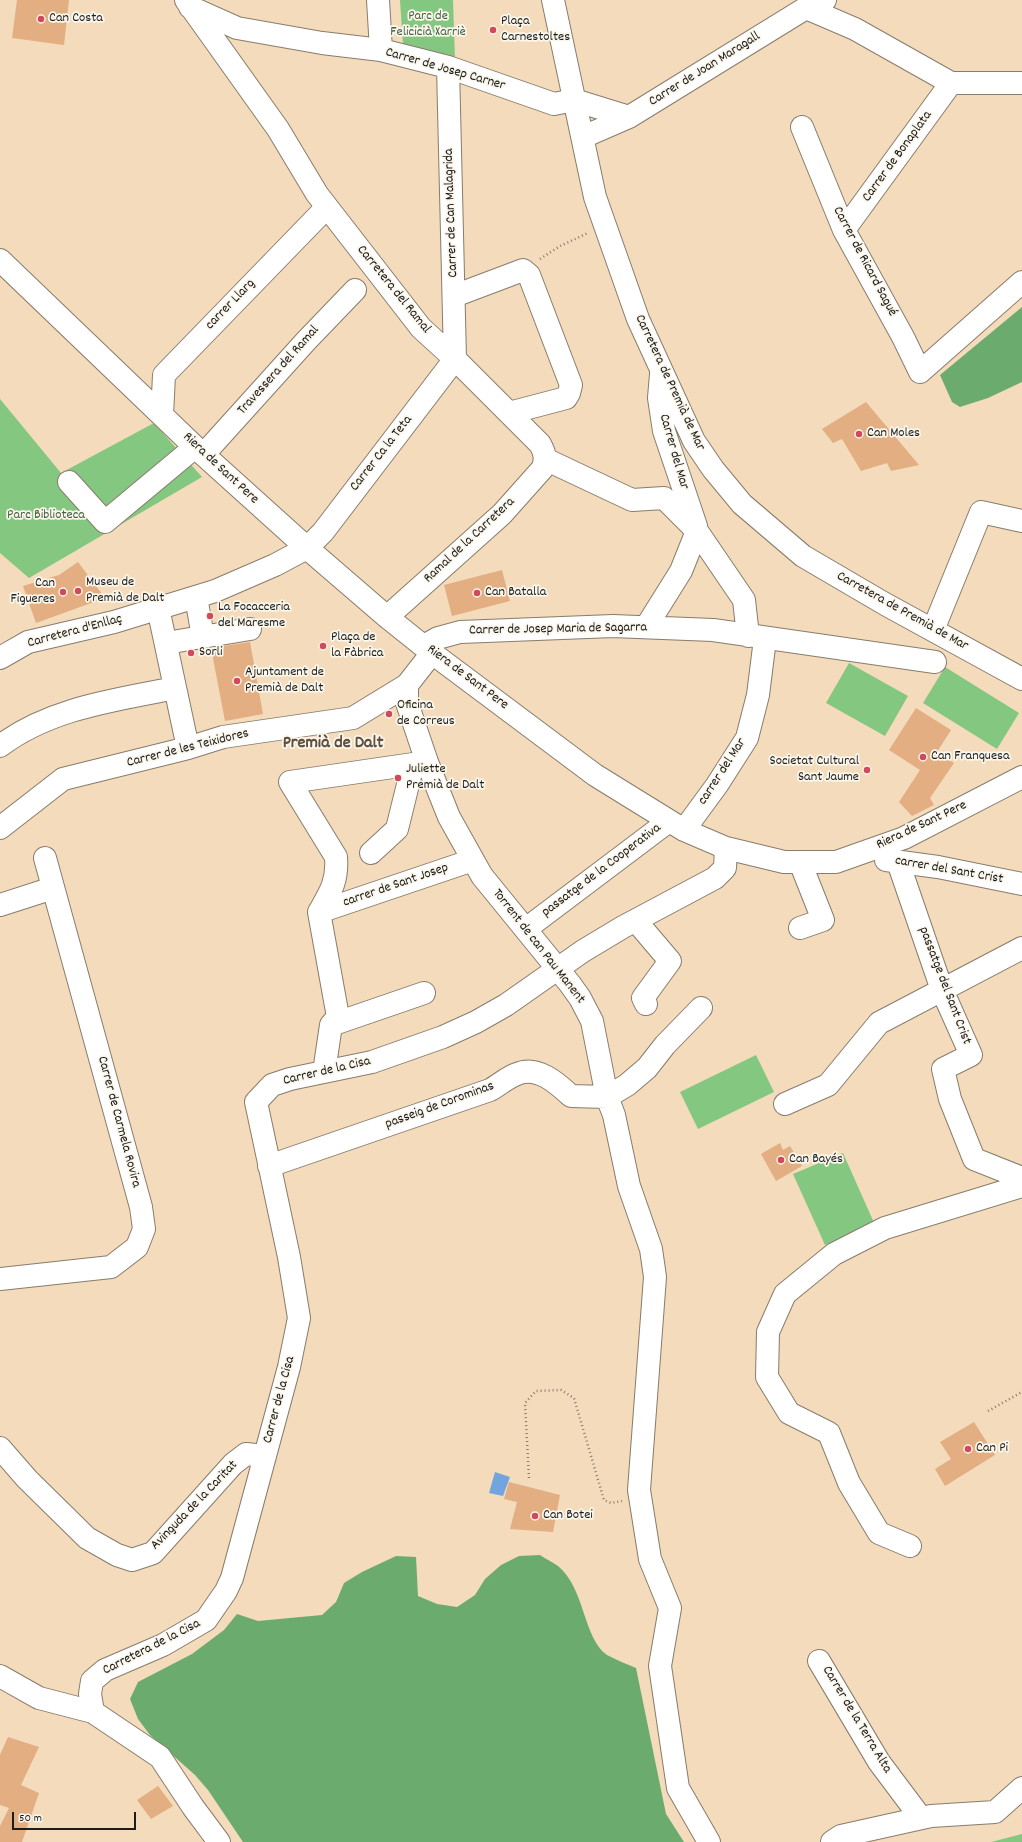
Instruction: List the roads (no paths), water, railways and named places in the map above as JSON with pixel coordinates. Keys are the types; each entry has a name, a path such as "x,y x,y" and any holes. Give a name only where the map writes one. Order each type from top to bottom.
{"street":[{"path":"378,0 381,50"},
{"name":"Carretera de Premià de Mar","path":"553,0 595,197 638,319 694,441 713,469 742,504 804,556 1022,679"},
{"name":"Carrer de Josep Carner","path":"188,3 237,28 322,43 381,50 448,68 554,104 574,100 629,117"},
{"name":"Carretera del Ramal","path":"188,3 278,129 317,194 421,328 455,359 540,444 544,451 545,459"},
{"path":"815,4 855,29 951,83 1022,83"},
{"name":"Carrer de Joan Maragall","path":"584,140 629,117 815,4"},
{"name":"Carrer de Can Malagrida","path":"448,68 455,359"},
{"name":"Carrer de Bonaplata","path":"844,230 951,83"},
{"name":"Carrer de Ricard Sagué","path":"802,128 844,230 903,337 920,372 1022,282"},
{"name":"carrer Llarg","path":"162,415 164,375 327,207"},
{"name":"Riera de Sant Pere","path":"0,260 162,415 307,548 387,617 595,775 676,825 726,848 784,862 836,862 904,838 1022,777"},
{"path":"454,296 523,270 529,276 571,385 566,398 509,414"},
{"name":"Travessera del Ramal","path":"69,482 105,522 200,450 355,290"},
{"name":"Carrer Ca la Teta","path":"307,548 323,532 455,359"},
{"name":"Carrer del Mar","path":"662,371 659,398 664,431 697,531"},
{"path":"545,459 632,500 664,498 697,531 681,571 646,627"},
{"name":"Ramal de la Carretera","path":"387,617 502,514 543,468 545,459"},
{"path":"933,630 981,512 1022,522"},
{"name":"carrer del Mar","path":"676,825 717,785 747,738 758,695 757,637 744,600 697,531"},
{"name":"Carretera d'Enllaç","path":"0,658 28,642 114,622 215,591 268,568 307,548"},
{"path":"196,597 203,637"},
{"path":"158,608 188,748"},
{"name":"Carrer de Josep Maria de Sagarra","path":"428,649 438,638 460,632 612,626 713,630 757,637"},
{"path":"166,643 250,629"},
{"path":"757,637 935,662"},
{"path":"407,685 428,649"},
{"name":"Carrer de les Teixidores","path":"0,828 63,779 188,748 223,737 353,718 407,685"},
{"name":"Torrent de can Pau Manent","path":"407,685 407,702 420,763 472,860 482,876 580,998 592,1021 607,1096 614,1115 629,1186 651,1249 655,1277 639,1490 650,1559 670,1608 660,1666 678,1788 709,1842"},
{"path":"0,746 46,718 110,701 176,688"},
{"path":"371,853 397,829 420,763"},
{"name":"carrer de Sant Josep","path":"320,912 333,888 337,867 336,857 290,782 420,763"},
{"name":"passatge de la Cooperativa","path":"536,922 676,825"},
{"name":"Carrer de la Cisa","path":"265,1456 289,1367 299,1318 289,1257 256,1102 272,1085 290,1079 372,1062 443,1037 506,1005 528,988 583,951 715,878 725,868 726,848"},
{"name":"carrer del Sant Crist","path":"853,856 938,868 1022,884"},
{"name":"Carrer de Carmela Rovira","path":"0,1279 111,1267 137,1247 144,1229 141,1207 45,858"},
{"name":"carrer de Sant Josep","path":"320,912 472,860"},
{"path":"800,862 823,920 800,928"},
{"name":"passatge del Sant Crist","path":"898,862 942,990 971,1055 943,1069 950,1099 974,1159 1022,1178"},
{"path":"0,905 53,888"},
{"path":"320,912 338,1016 331,1025 324,1072"},
{"path":"636,921 670,961 643,998 646,1004"},
{"path":"785,1104 828,1085 879,1023 1022,948"},
{"path":"331,1025 424,993"},
{"path":"607,1096 627,1085 647,1068 665,1044 701,1008"},
{"name":"passeig de Corominas","path":"269,1166 490,1090 518,1073 538,1072 557,1083 571,1096 607,1096"},
{"path":"910,1546 879,1533 849,1483 830,1433 789,1413 767,1377 768,1332 785,1294 834,1254 885,1228 1022,1186"},
{"name":"Avinguda de la Caritat","path":"2,1452 55,1508 87,1538 117,1555 132,1560 153,1553 233,1464 246,1454 265,1456"},
{"name":"Carretera de la Cisa","path":"93,1712 90,1694 92,1681 104,1670 163,1645 184,1634 206,1620 216,1607 232,1578 265,1456"},
{"name":"Carrer de la Terra Alta","path":"819,1661 879,1762 921,1818"},
{"path":"0,1676 39,1698 93,1712 160,1757 193,1807 219,1842"},
{"path":"832,1842 841,1836 930,1816 995,1812 1022,1788"}],"water":[{"path":"495,1472 510,1477 503,1496 489,1493"}],"place":[{"name":"Can Costa","path":"41,19"},
{"name":"Plaça Carnestoltes","path":"493,30"},
{"name":"Can Moles","path":"859,434"},
{"name":"Museu de Premià de Dalt","path":"78,591"},
{"name":"Can Figueres","path":"63,592"},
{"name":"Can Batalla","path":"477,593"},
{"name":"La Focacceria del Maresme","path":"210,616"},
{"name":"Plaça de la Fàbrica","path":"323,646"},
{"name":"Sorli","path":"191,653"},
{"name":"Ajuntament de Premià de Dalt","path":"237,681"},
{"name":"Oficina de Correus","path":"389,714"},
{"name":"Can Franquesa","path":"923,757"},
{"name":"Societat Cultural Sant Jaume","path":"867,770"},
{"name":"Juliette Premià de Dalt","path":"398,778"},
{"name":"Can Bayés","path":"781,1160"},
{"name":"Can Pi","path":"968,1449"},
{"name":"Can Botei","path":"535,1516"}],"district":[{"name":"Premià de Dalt","path":"333,745"}],"park label":[{"name":"Parc de Felicicià Xarriè","path":"428,26"},
{"name":"Parc Biblioteca","path":"46,516"}]}
